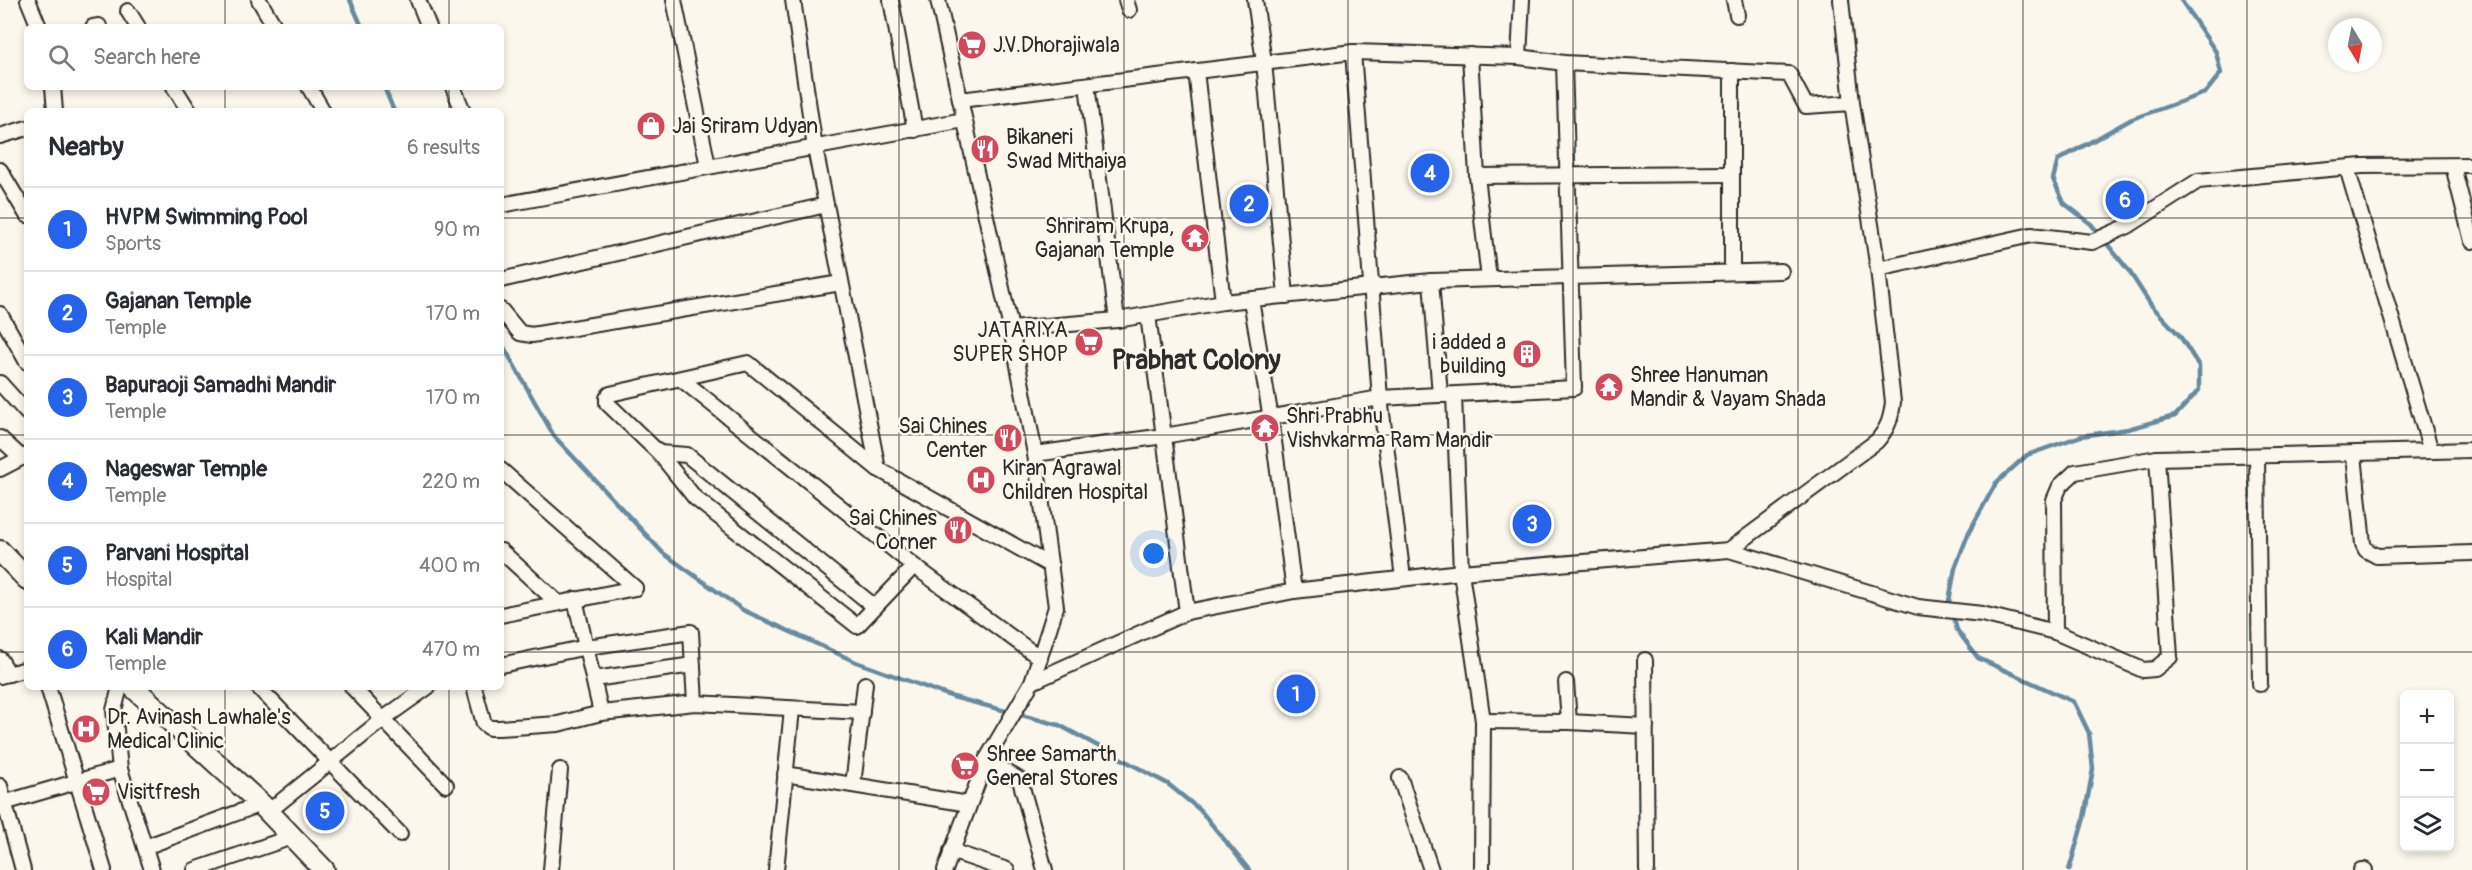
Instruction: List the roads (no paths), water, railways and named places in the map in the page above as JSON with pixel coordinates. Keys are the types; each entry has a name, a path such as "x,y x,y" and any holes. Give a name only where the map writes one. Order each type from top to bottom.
{"main road":[{"path":"0,550 24,576"},
{"path":"136,690 264,808 324,870"}],"street":[{"path":"30,0 38,24"},
{"path":"259,0 273,24"},
{"path":"418,0 428,24"},
{"path":"674,0 708,166"},
{"path":"793,0 815,148 878,469"},
{"path":"891,0 915,130"},
{"path":"938,0 1011,329 1035,454 1056,607 1029,687 986,760 945,870"},
{"path":"1255,0 1264,62 1286,296"},
{"path":"1519,57 1522,0"},
{"path":"1734,0 1737,15"},
{"path":"1729,550 1877,441 1892,418 1893,402 1878,268 1852,103 1841,0"},
{"path":"128,11 136,24"},
{"path":"960,100 1353,51 1519,57 1564,63 1789,74 1806,106 1852,103"},
{"path":"1353,51 1380,398 1403,578"},
{"path":"1470,55 1477,176 1489,279"},
{"path":"1035,454 1271,419 1380,398 1575,388 1564,63"},
{"path":"1196,70 1223,302"},
{"path":"1732,71 1732,272"},
{"path":"1087,85 1118,320"},
{"path":"52,90 55,108"},
{"path":"176,90 187,108"},
{"path":"311,90 321,108"},
{"path":"454,90 462,108"},
{"path":"504,203 964,120"},
{"path":"0,136 24,129"},
{"path":"1878,268 2023,236 2092,242 2128,226 2198,181 2347,168 2472,165"},
{"path":"2453,166 2472,241"},
{"path":"2347,168 2431,452"},
{"path":"0,170 24,209"},
{"path":"1477,176 1732,174"},
{"path":"504,279 826,205"},
{"path":"1011,329 1118,320 1223,302 1431,281 1781,271"},
{"path":"1431,281 1440,395"},
{"path":"504,314 520,333 532,335 841,283"},
{"path":"1251,300 1271,419 1293,591"},
{"path":"0,314 24,357"},
{"path":"1148,315 1187,612"},
{"path":"914,566 857,626 695,498 658,453 607,403 607,398 610,394 748,363 878,469 1051,566"},
{"path":"681,379 914,566 1040,658"},
{"path":"0,383 24,410"},
{"path":"1440,395 1454,395 1461,572 1484,721 1482,870"},
{"path":"0,438 24,456 0,469"},
{"path":"2055,632 2054,500 2060,486 2075,472 2157,458 2354,455 2472,450"},
{"path":"658,453 687,455 875,607"},
{"path":"2354,455 2363,544 2370,554 2377,556 2472,553"},
{"path":"2257,456 2260,684"},
{"path":"1029,687 1187,612 1293,591 1461,572 1729,550 1918,607 1982,614 2055,632 2143,670 2155,669 2170,657 2157,458"},
{"path":"504,473 635,588 504,614"},
{"path":"504,553 557,602"},
{"path":"575,599 601,713"},
{"path":"504,664 587,646 691,632 695,703"},
{"path":"0,659 4,675 24,670"},
{"path":"1645,660 1647,870"},
{"path":"594,679 693,665"},
{"path":"1566,682 1569,722"},
{"path":"854,785 865,684"},
{"path":"49,690 104,870"},
{"path":"119,690 114,710 120,769 152,870"},
{"path":"261,690 400,834"},
{"path":"355,690 446,785"},
{"path":"145,848 264,808 331,762 383,719 424,690"},
{"path":"475,690 481,719 490,728 558,724 601,713 695,703 862,712"},
{"path":"776,870 792,709"},
{"path":"1484,721 1646,726"},
{"path":"986,760 1020,780 1045,870"},
{"path":"2,803 120,769"},
{"path":"551,870 560,770"},
{"path":"785,774 969,804"},
{"path":"1400,778 1431,870"},
{"path":"0,786 2,803 23,870"},
{"path":"195,870 292,837"},
{"path":"951,850 1008,870"}],"waterway":[{"path":"350,0 361,24"},
{"path":"2069,870 2084,818 2093,769 2089,733 2074,702 1978,658 1957,630 1949,601 1955,568 1969,532 1996,483 2027,455 2081,436 2128,429 2175,416 2199,390 2199,366 2180,336 2151,305 2129,271 2091,224 2064,203 2053,179 2058,160 2132,119 2205,93 2221,73 2216,52 2181,0"},
{"path":"385,90 393,108"},
{"path":"504,347 554,436 663,553 743,610 856,662 953,697 1059,725 1168,784 1200,810 1249,870"}],"place":[{"name":"J.V.Dhorajiwala","path":"972,45"},
{"name":"Jai Sriram Udyan","path":"651,126"},
{"name":"Bikaneri Swad Mithaiya","path":"985,149"},
{"name":"Nageswar Temple","path":"1430,173"},
{"name":"Kali Mandir","path":"2125,200"},
{"name":"Gajanan Temple","path":"1249,204"},
{"name":"Shriram Krupa, Gajanan Temple","path":"1195,238"},
{"name":"JATARIYA SUPER SHOP","path":"1089,342"},
{"name":"i added a building","path":"1527,354"},
{"name":"Shree Hanuman Mandir & Vayam Shada","path":"1609,387"},
{"name":"Shri Prabhu Vishvkarma Ram Mandir","path":"1265,428"},
{"name":"Sai Chines Center","path":"1008,438"},
{"name":"Kiran Agrawal Children Hospital","path":"981,480"},
{"name":"Bapuraoji Samadhi Mandir","path":"1532,524"},
{"name":"Sai Chines Corner","path":"958,530"},
{"name":"HVPM Swimming Pool","path":"1296,694"},
{"name":"Dr. Avinash Lawhale's Medical Clinic","path":"86,729"},
{"name":"Shree Samarth General Stores","path":"965,766"},
{"name":"Visitfresh","path":"96,792"},
{"name":"Parvani Hospital","path":"325,811"}],"district":[{"name":"Prabhat Colony","path":"1196,360"}]}
